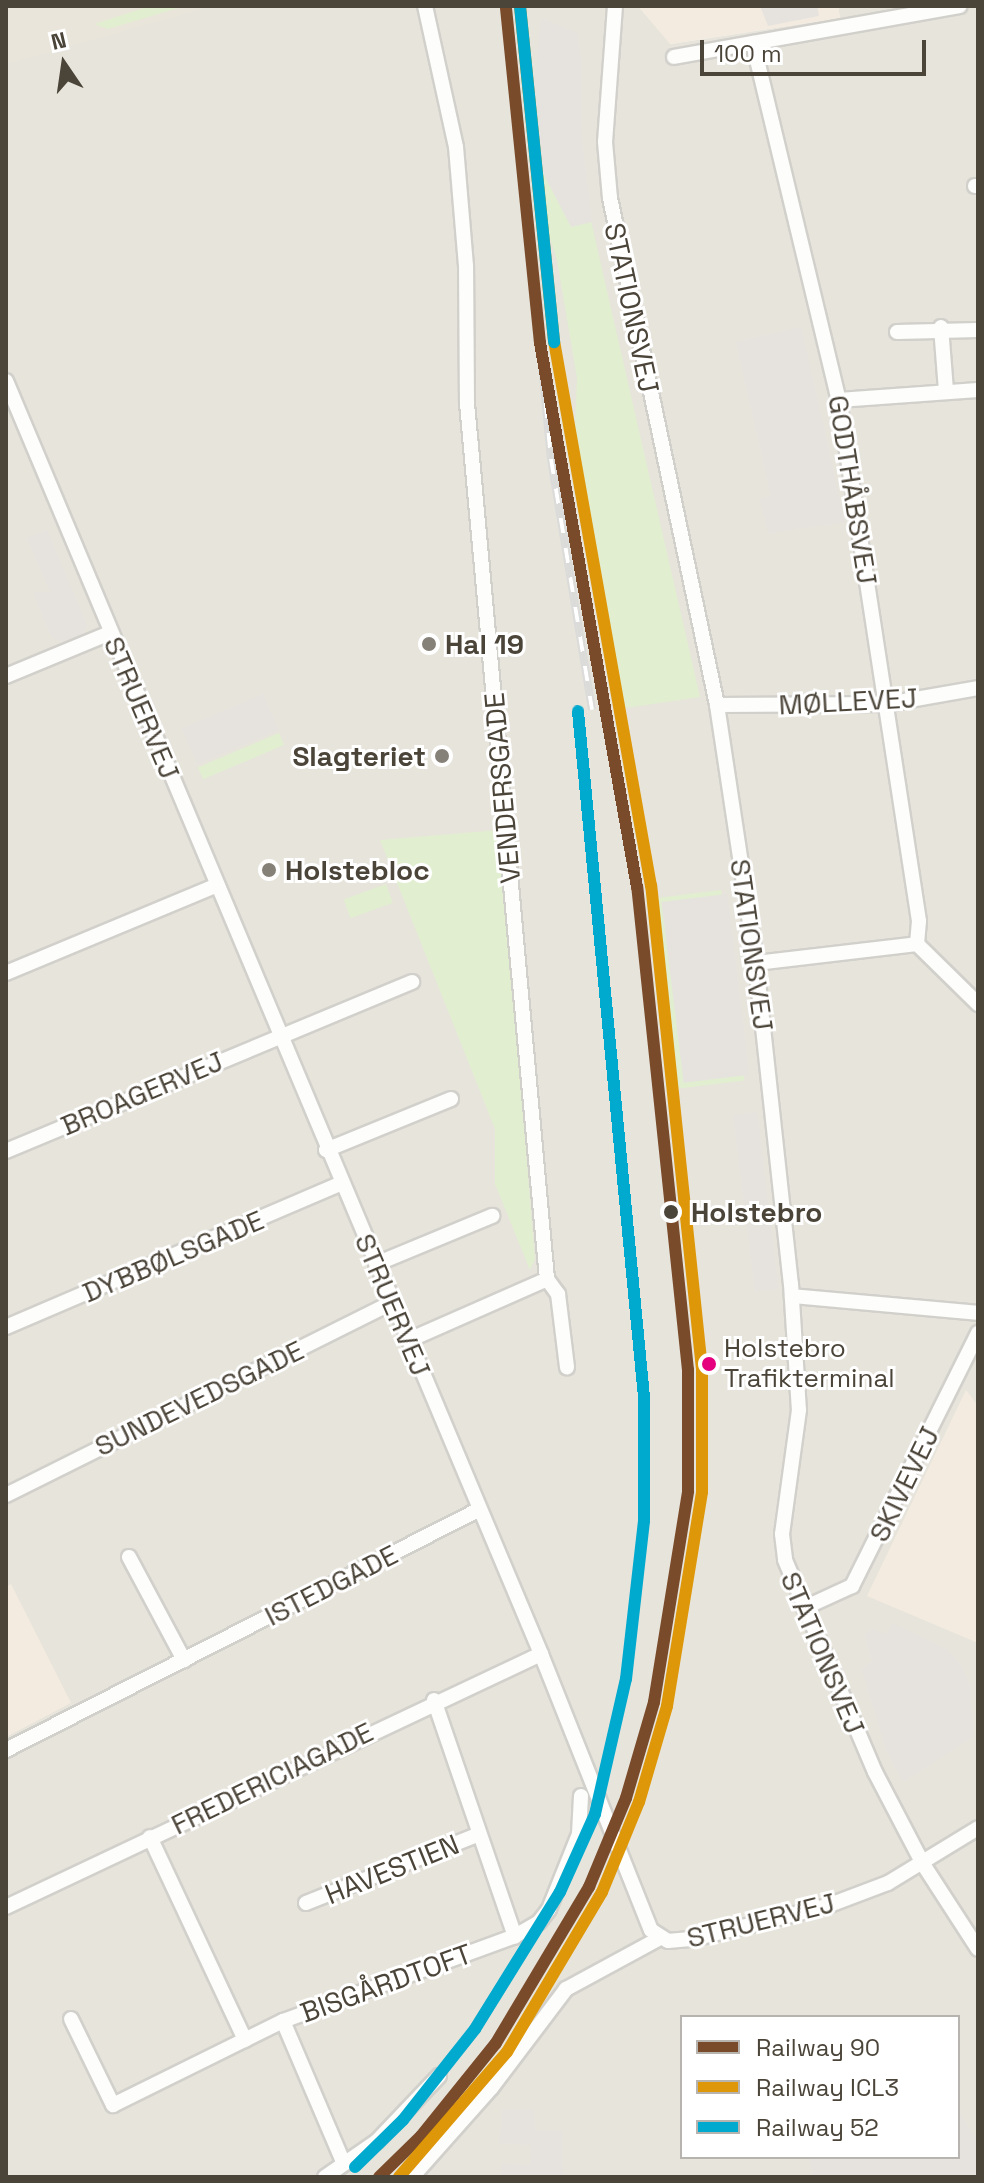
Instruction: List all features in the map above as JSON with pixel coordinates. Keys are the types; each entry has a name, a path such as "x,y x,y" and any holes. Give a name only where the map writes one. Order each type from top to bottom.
{"street":[{"name":"VENDERSGADE","path":"425,6 456,147 466,266 467,404 547,1279 558,1294 567,1367"},
{"name":"STATIONSVEJ","path":"615,6 605,142 610,198 717,705 756,963 792,1296 799,1410 782,1534 785,1560 862,1746 923,1864 978,1949"},
{"path":"674,57 959,6"},
{"name":"GODTHÅBSVEJ","path":"753,43 839,400 919,921 917,944"},
{"path":"941,327 946,391"},
{"path":"897,332 941,327 978,330"},
{"name":"STRUERVEJ","path":"6,381 340,1184 541,1654 651,1930 660,1938 693,1939 776,1921 875,1888 923,1864 978,1828"},
{"path":"839,400 978,390"},
{"path":"6,659 9,675 110,633"},
{"name":"MØLLEVEJ","path":"717,705 887,704 978,688"},
{"path":"6,973 217,885"},
{"path":"756,963 917,944 978,1004"},
{"name":"BROAGERVEJ","path":"6,1151 412,982"},
{"path":"326,1150 451,1099"},
{"name":"DYBBØLSGADE","path":"6,1327 340,1184"},
{"path":"376,1264 492,1216"},
{"path":"409,1340 547,1279"},
{"path":"792,1296 978,1313"},
{"name":"SUNDEVEDSGADE","path":"6,1495 393,1302"},
{"name":"SKIVEVEJ","path":"804,1608 852,1586 978,1333"},
{"name":"ISTEDGADE","path":"6,1750 478,1510"},
{"path":"129,1557 184,1660"},
{"name":"FREDERICIAGADE","path":"6,1907 434,1700 541,1654"},
{"path":"434,1700 477,1835 515,1936"},
{"name":"BISGÅRDTOFT","path":"71,2019 113,2105 283,2021 515,1936 539,1922 549,1909 579,1834 581,1796"},
{"name":"HAVESTIEN","path":"306,1903 477,1835"},
{"path":"150,1837 245,2040"},
{"path":"412,2177 492,2087 566,1989 660,1938"},
{"path":"283,2021 344,2164"},
{"path":"325,2177 377,2141 439,2076"}],"shaded area":[{"path":"6,6 638,6 671,44 840,18 838,6 978,6 978,2177 6,2177"},
{"path":"6,6 212,6 6,64"},
{"path":"638,6 838,6 840,18 670,44"},
{"path":"760,6 817,6 819,16 768,26"},
{"path":"541,18 577,33 581,59 581,132 592,222 571,227 540,167 531,116"},
{"path":"801,327 845,522 768,533 760,499 771,496 736,342"},
{"path":"47,530 87,625 81,638 67,643 52,638 33,592 50,592 27,538"},
{"path":"263,694 278,730 197,764 182,728"},
{"path":"727,894 749,1075 684,1083 661,902"},
{"path":"757,1112 779,1289 755,1292 733,1115"},
{"path":"966,1390 978,1406 978,1643 867,1596"},
{"path":"11,1584 71,1703 6,1737 6,1587"},
{"path":"892,1623 948,1650 960,1664 969,1683 974,1736 903,1782 886,1750 862,1670 872,1661 865,1635 872,1629 887,1634"},
{"path":"503,2109 534,2110 535,2131 563,2131 563,2177 500,2177 502,2164 530,2165 531,2145 499,2143"},
{"path":"960,2114 978,2140 978,2177 813,2177 809,2159 960,2159"}],"green space":[{"path":"150,6 185,6 108,29 94,24"},
{"path":"574,146 700,697 625,708 575,426 577,378 557,260 540,208 535,154"},
{"path":"279,733 284,745 203,779 198,767"},
{"path":"499,830 535,1259 530,1270 495,1184 495,1129 380,840"},
{"path":"386,884 393,903 351,918 344,899"},
{"path":"721,890 744,1081 676,1089 653,898"}],"railway":[{"path":"540,343 551,459 592,710"}],"rail line":[{"name":"90","path":"379,2177 421,2136 496,2043 589,1887 626,1798 654,1702 688,1491 688,1370 637,887 540,343 506,6"},
{"name":"ICL3","path":"399,2177 507,2052 602,1892 639,1802 667,1706 702,1492 702,1369 651,886 554,341 520,6"},
{"name":"52","path":"520,6 554,342"},
{"name":"52","path":"355,2167 403,2120 475,2029 560,1892 595,1814 626,1679 644,1521 644,1397 578,711"}],"place":[{"name":"Hal 19","path":"429,644"},
{"name":"Slagteriet","path":"442,756"},
{"name":"Holstebloc","path":"269,870"},
{"name":"Holstebro","path":"671,1212"},
{"name":"Holstebro Trafikterminal","path":"709,1364"}]}
